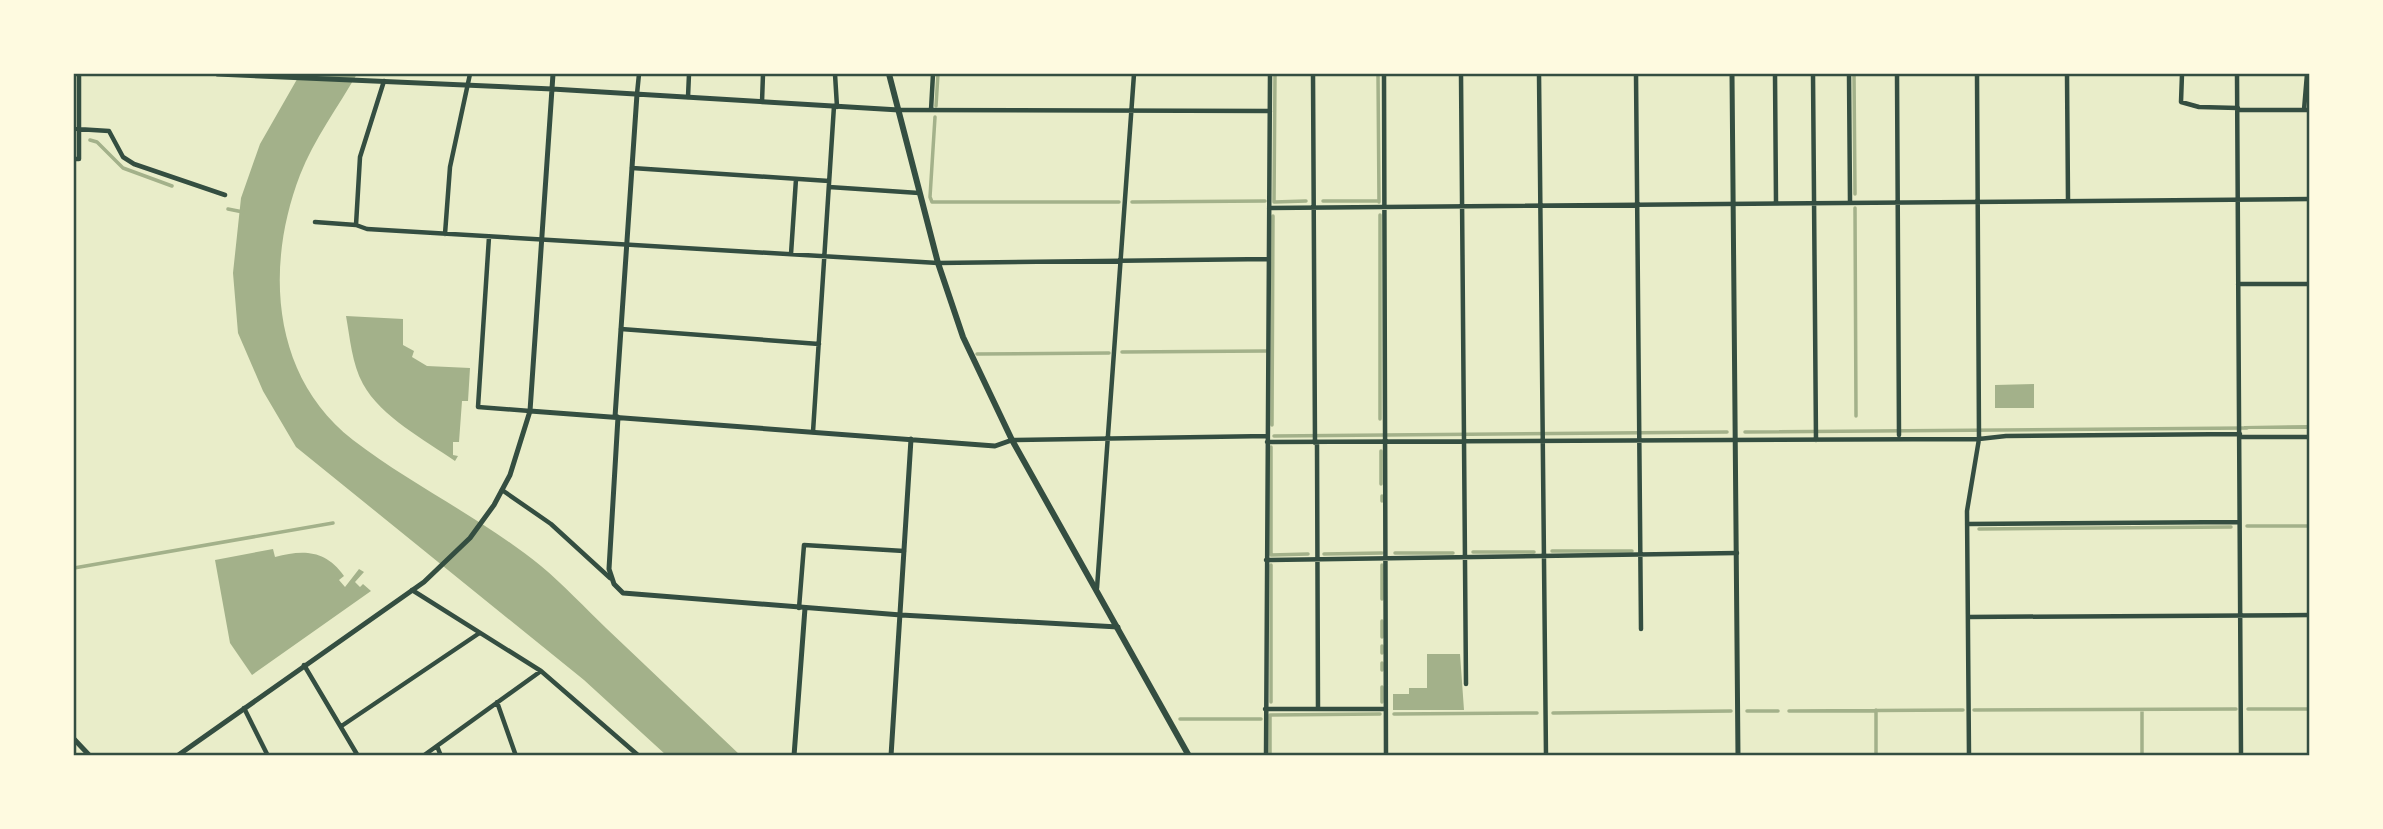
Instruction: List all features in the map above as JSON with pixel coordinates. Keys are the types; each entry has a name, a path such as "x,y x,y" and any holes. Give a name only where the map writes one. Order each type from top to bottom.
{"main road":[{"path":"890,74 938,263 963,337 1012,440 1189,755"}],"street":[{"path":"74,159 79,159 79,74"},
{"path":"217,74 278,74 900,110 1270,111"},
{"path":"446,234 450,167 470,74"},
{"path":"177,755 187,752 304,664 424,582 470,538 494,505 510,475 530,411 553,74"},
{"path":"610,578 621,329 639,74"},
{"path":"688,97 689,74"},
{"path":"762,102 763,74"},
{"path":"813,432 836,106 835,74"},
{"path":"931,110 933,74"},
{"path":"1097,589 1135,74"},
{"path":"1266,755 1270,74"},
{"path":"1313,74 1318,709"},
{"path":"1384,74 1387,755"},
{"path":"1461,74 1466,684"},
{"path":"1539,74 1546,755"},
{"path":"1636,74 1641,629"},
{"path":"1732,74 1738,755"},
{"path":"1775,74 1776,203"},
{"path":"1813,74 1815,438"},
{"path":"1849,74 1850,202"},
{"path":"1897,74 1899,435"},
{"path":"1969,755 1967,524 1979,438 1977,74"},
{"path":"2067,74 2068,200"},
{"path":"2182,74 2181,102 2199,107 2307,110 2307,74"},
{"path":"2237,74 2242,516 2238,522 2241,755"},
{"path":"356,225 360,157 384,81"},
{"path":"77,129 109,131 122,157 134,164 225,195"},
{"path":"632,168 796,178 920,193"},
{"path":"791,254 796,178"},
{"path":"1269,208 2309,199"},
{"path":"315,222 356,225 367,229 938,263 1269,259"},
{"path":"489,237 478,407 995,446 1012,440 1108,439 1268,439 1316,442 2006,436 2309,437"},
{"path":"2238,284 2309,284"},
{"path":"621,329 819,344"},
{"path":"891,755 911,439"},
{"path":"502,490 551,524 623,593 901,615 1118,627"},
{"path":"1967,524 2238,522"},
{"path":"794,755 804,545 905,551"},
{"path":"1266,560 1737,553"},
{"path":"412,590 478,634 541,671 632,752 639,755"},
{"path":"1968,617 2309,615"},
{"path":"342,725 478,634"},
{"path":"304,664 358,755"},
{"path":"423,755 541,671"},
{"path":"497,702 516,755"},
{"path":"243,708 268,755"},
{"path":"1265,709 1387,709"},
{"path":"74,739 90,755"},
{"path":"437,746 441,755"}],"shaded area":[{"path":"300,74 357,74 319,136 300,175 282,246 280,282 283,318 291,352 305,384 326,414 353,440 541,566 740,755 666,755 584,680 296,447 263,391 238,333 233,273 241,198 260,144"},
{"path":"346,316 403,319 403,345 414,351 412,357 427,366 470,368 468,401 462,401 459,442 453,442 453,455 458,456 455,461 404,427 371,396 356,368"},
{"path":"2034,384 2034,408 1995,408 1995,385"},
{"path":"2309,425 2309,429 2244,429 2244,426"},
{"path":"273,549 275,557 295,553 321,556 337,567 344,576 339,580 345,587 359,569 364,572 355,582 360,587 363,584 371,591 252,675 230,643 215,560"},
{"path":"1427,654 1460,654 1464,710 1393,710 1393,694 1409,694 1409,688 1427,688"}],"waterway":[{"path":"936,106 938,74"},
{"path":"1275,74 1274,202 1306,201"},
{"path":"1378,74 1379,202"},
{"path":"1854,74 1855,194"},
{"path":"935,117 930,197 932,202 1119,202"},
{"path":"90,140 97,142 123,168 172,186"},
{"path":"1132,202 1265,201"},
{"path":"1323,201 1379,201"},
{"path":"1855,208 1856,416"},
{"path":"228,209 243,212"},
{"path":"1380,215 1380,419"},
{"path":"1272,425 1273,216"},
{"path":"1122,352 1266,351"},
{"path":"977,354 1109,353"},
{"path":"1745,432 2247,428"},
{"path":"1274,436 1727,432"},
{"path":"1271,447 1271,555 1308,554"},
{"path":"1381,451 1381,484"},
{"path":"1382,496 1382,501"},
{"path":"74,568 333,523"},
{"path":"2247,526 2310,526"},
{"path":"1979,529 2231,527"},
{"path":"1552,551 1632,551"},
{"path":"1473,552 1534,552"},
{"path":"1324,554 1382,553"},
{"path":"1395,553 1453,553"},
{"path":"1271,565 1271,702"},
{"path":"1382,565 1382,599"},
{"path":"1382,621 1382,637"},
{"path":"1382,646 1382,653"},
{"path":"1382,663 1382,670"},
{"path":"1382,687 1382,702"},
{"path":"1974,710 2236,709"},
{"path":"2248,709 2310,709"},
{"path":"1876,710 1876,756"},
{"path":"1789,711 1963,710"},
{"path":"2142,710 2142,756"},
{"path":"1553,713 1731,711"},
{"path":"1747,711 1778,711"},
{"path":"1394,714 1537,713"},
{"path":"1270,756 1270,715 1380,714"},
{"path":"1180,719 1261,719"}]}
